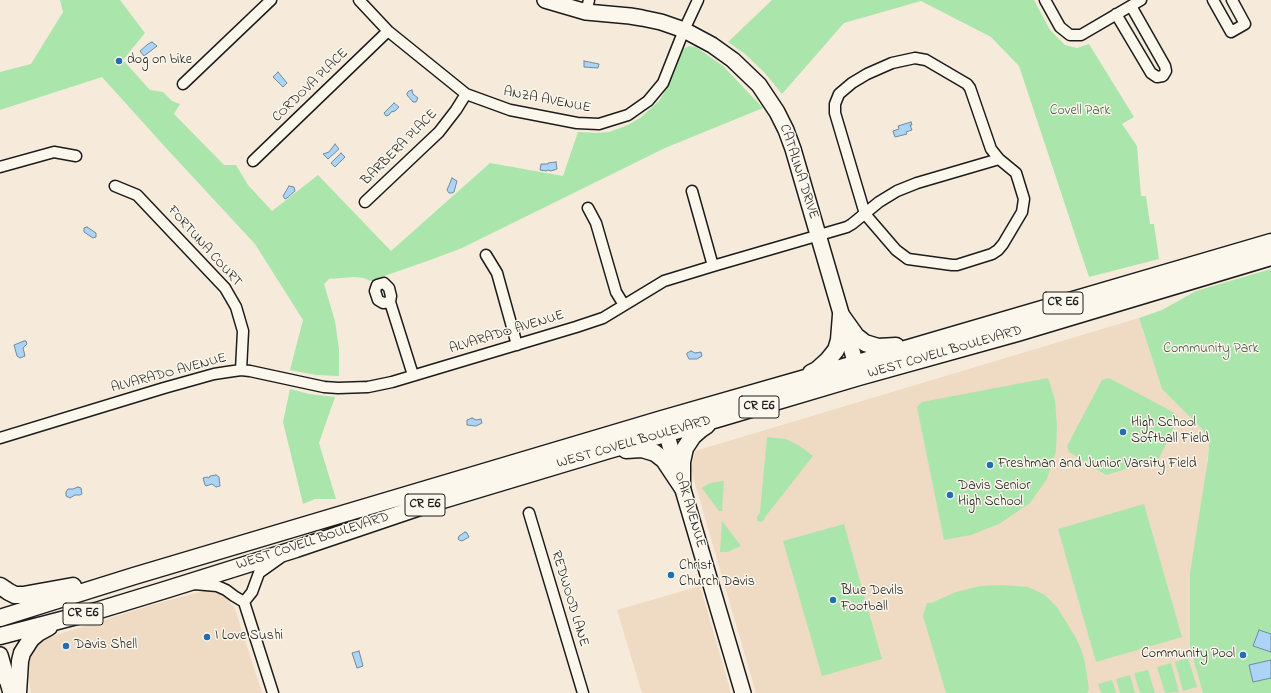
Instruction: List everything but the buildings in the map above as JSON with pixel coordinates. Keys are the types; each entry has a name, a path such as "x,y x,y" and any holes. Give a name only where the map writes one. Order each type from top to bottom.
{"main road":[{"name":"WEST COVELL BOULEVARD","path":"0,636 63,620 186,583 426,505 608,450 664,426 717,420 857,370 922,344 1271,242"},
{"name":"WEST COVELL BOULEVARD","path":"0,618 134,576 664,426 796,381 857,370 1017,333 1271,258"},
{"path":"841,314 856,336 868,344 878,347 887,347 922,344"},
{"path":"796,381 817,370 835,352 839,340 841,314"},
{"path":"682,487 682,462 685,448 692,436 717,420"},
{"path":"608,450 642,449 655,453 664,460 682,487"},
{"path":"0,586 15,595 23,595 134,576"},
{"path":"18,693 20,661 25,647 31,639 38,634 63,620"}],"street":[{"path":"183,84 271,0"},
{"name":"ANZA AVENUE","path":"359,0 388,31 466,94 510,110 577,123 599,124 628,115 648,101 662,83 698,0"},
{"name":"CATALINA DRIVE","path":"545,0 587,6 661,22 684,30 712,45 733,60 759,86 777,112 793,149 857,370"},
{"path":"1045,0 1060,27 1070,35 1081,36 1141,0"},
{"path":"1213,0 1231,32 1245,24 1232,0"},
{"path":"1116,14 1151,73 1157,77 1163,76 1166,72 1165,66 1131,6"},
{"name":"CORDOVA PLACE","path":"253,161 388,31"},
{"path":"915,58 926,60 967,84 973,93 991,149 999,159 1016,173 1024,199 1024,205 1022,212 998,250 992,254 957,265 908,260 896,250 865,214 835,113 835,104 839,94 852,83 867,74 892,63 915,58"},
{"name":"BARBERA PLACE","path":"365,202 439,132 466,94"},
{"path":"0,167 54,152 76,156"},
{"name":"ALVARADO AVENUE","path":"0,438 214,374 241,370 272,375 324,387 368,387 392,382 603,318 664,281 847,227 879,202 897,191 918,183 999,159"},
{"name":"FORTUNA COURT","path":"115,186 137,195 225,288 236,307 243,331 241,370"},
{"path":"692,191 713,266"},
{"path":"588,208 596,223 616,292 624,305"},
{"path":"486,255 497,273 517,344"},
{"path":"390,302 413,375"},
{"name":"OAK AVENUE","path":"664,426 743,693"},
{"name":"REDWOOD LANE","path":"529,513 583,693"},
{"path":"244,602 252,592 259,573 288,551"},
{"path":"186,583 217,586 244,602 273,693"},
{"path":"0,655 6,681"}],"shaded area":[{"name":"Davis Senior High School","path":"1139,318 1162,389 1202,429 1209,443 1190,648 1203,693 756,693 691,470 695,451"},
{"path":"700,586 731,693 642,693 617,610"},
{"path":"208,590 223,594 235,609 262,693 31,693 27,666 28,657 40,640 155,604"}],"green space":[{"path":"60,0 120,0 145,33 123,60 150,90 163,92 172,101 180,104 174,114 224,165 236,165 248,185 272,211 318,175 391,251 490,163 563,176 578,132 609,132 628,125 640,118 659,101 671,81 683,49 689,46 696,47 723,66 763,108 665,148 462,248 370,281 364,278 354,277 329,279 324,284 335,321 339,349 339,376 316,375 290,370 303,320 255,244 102,77 0,110 0,72 31,64 63,12"},
{"name":"Covell Park","path":"772,0 1034,0 1050,30 1065,45 1077,48 1089,44 1134,117 1122,124 1137,146 1141,196 1146,196 1150,224 1154,224 1159,259 1089,277 1019,66 991,37 921,1 844,23 782,94 764,72 745,54 728,42"},
{"name":"Community Park","path":"1271,269 1271,693 1203,693 1190,648 1190,573 1208,459 1209,443 1202,429 1162,389 1139,318 1162,310 1196,291"},
{"name":"Freshman and Junior Varsity Field","path":"1048,378 1055,400 1057,425 1056,451 1047,479 1030,503 999,524 971,535 944,540 917,407 922,402"},
{"name":"High School Softball Field","path":"1109,378 1175,413 1178,418 1159,459 1106,475 1069,452 1067,446 1102,380"},
{"path":"290,389 309,394 335,397 319,443 336,499 315,499 303,504 283,422"},
{"path":"767,437 786,439 800,446 813,456 761,522 757,521 757,517 760,512"},
{"path":"724,481 722,511 719,511 702,488 708,484"},
{"path":"1144,504 1182,637 1096,662 1058,529"},
{"path":"722,521 741,546 727,552 720,552"},
{"name":"Blue Devils Football","path":"844,524 882,659 822,676 783,541"},
{"path":"1003,585 1028,587 1045,595 1057,607 1081,649 1089,689 1087,693 946,693 923,616 927,603 931,603 956,592 980,586"},
{"path":"1188,658 1197,687 1183,691 1175,662"},
{"path":"1171,663 1179,692 1165,693 1157,667"},
{"path":"1148,670 1155,693 1140,693 1134,673"},
{"path":"1130,675 1135,693 1120,693 1116,679"},
{"path":"1112,680 1116,693 1101,693 1098,684"}],"water":[{"path":"152,42 157,46 144,56 140,51"},
{"path":"584,61 599,64 598,68 584,67"},
{"path":"278,72 287,83 283,87 273,77"},
{"path":"412,90 413,94 418,98 416,102 413,102 407,95 409,91"},
{"path":"394,103 399,107 386,116 384,113"},
{"path":"911,122 912,125 910,125 912,130 906,132 907,134 895,137 893,131 899,129 898,126"},
{"path":"335,144 339,149 328,159 323,154 329,152"},
{"path":"341,153 345,157 335,167 331,163"},
{"path":"556,162 557,169 551,171 540,170 541,164"},
{"path":"452,178 457,181 454,192 449,193 447,190"},
{"path":"289,186 294,187 295,191 285,199 283,196"},
{"path":"87,227 96,233 96,237 93,238 84,232 84,228"},
{"path":"26,341 27,344 23,348 25,356 20,358 17,356 14,345"},
{"path":"691,351 695,353 701,352 702,356 697,359 689,359 687,353"},
{"path":"472,418 476,420 481,419 482,423 476,426 467,425 467,420"},
{"path":"216,475 219,477 220,486 216,487 212,484 205,485 203,478 209,478 210,476"},
{"path":"78,487 81,488 82,494 75,495 70,498 66,496 68,489"},
{"path":"465,532 469,537 462,541 459,540 459,536"},
{"path":"1259,630 1271,634 1271,652 1253,646"},
{"path":"359,651 363,666 357,668 352,653"},
{"path":"1271,660 1271,678 1253,682 1249,665"}],"place":[{"name":"dog on bike","path":"119,61"},
{"name":"High School Softball Field","path":"1123,432"},
{"name":"Freshman and Junior Varsity Field","path":"990,465"},
{"name":"Davis Senior High School","path":"950,495"},
{"name":"Christ Church Davis","path":"671,575"},
{"name":"Blue Devils Football","path":"833,600"},
{"name":"I Love Sushi","path":"207,637"},
{"name":"Davis Shell","path":"66,646"},
{"name":"Community Pool","path":"1243,655"}]}
